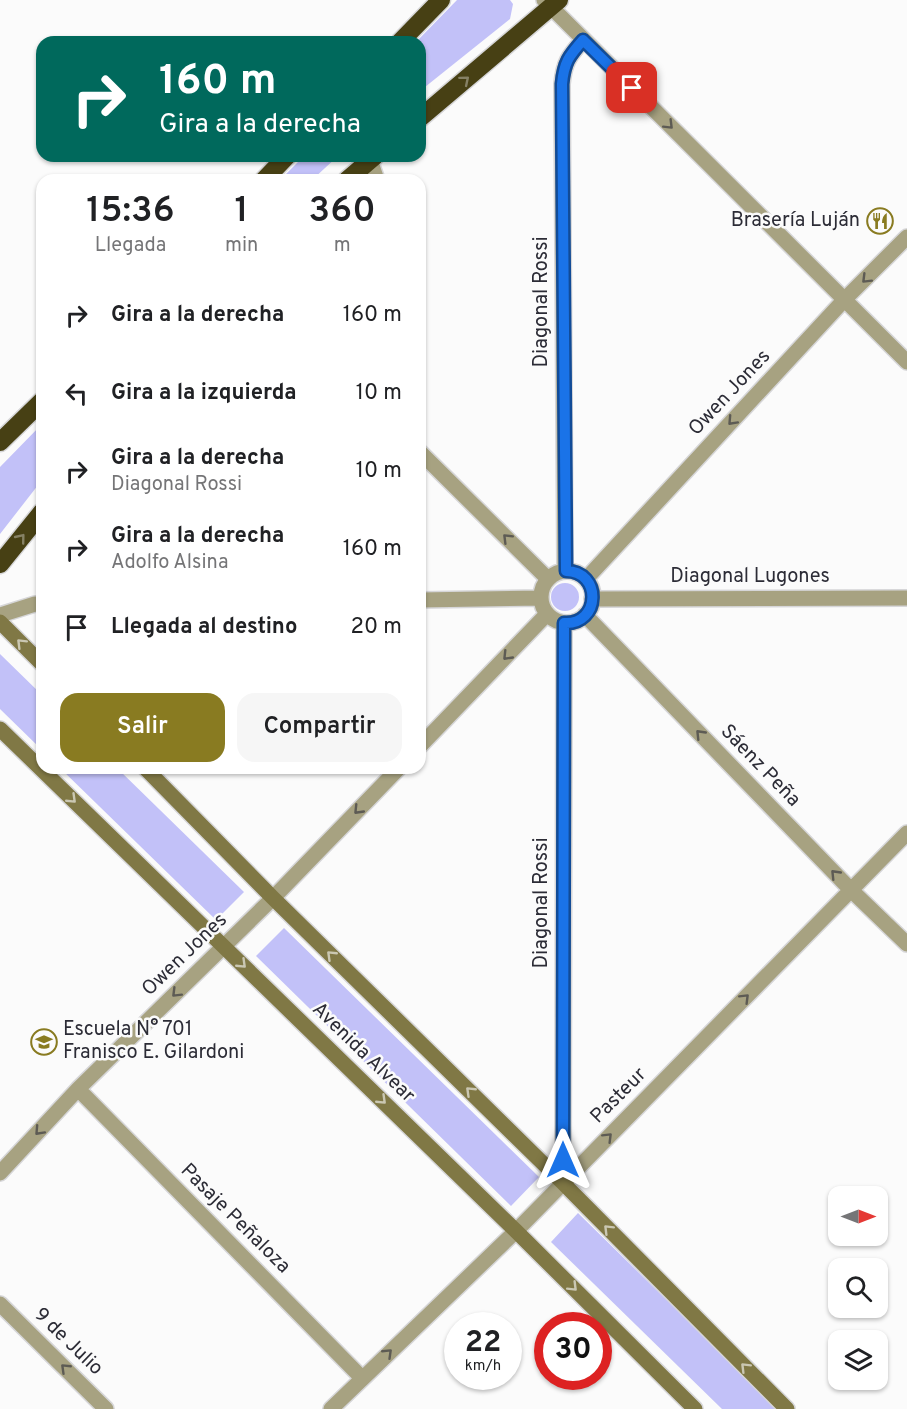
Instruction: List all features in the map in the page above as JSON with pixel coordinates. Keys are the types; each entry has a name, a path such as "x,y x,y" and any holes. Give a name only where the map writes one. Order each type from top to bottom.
{"highway":[{"path":"406,36 441,0"},
{"path":"426,113 551,2"},
{"path":"270,174 282,162"},
{"path":"354,174 367,162"},
{"path":"0,442 36,407"},
{"path":"0,564 36,519"}],"main road":[{"path":"0,622 36,658"},
{"name":"Avenida Alvear","path":"0,729 36,764"},
{"name":"Avenida Alvear","path":"46,774 516,1231 695,1409"},
{"path":"151,774 787,1409"}],"street":[{"path":"551,2 583,40 907,362"},
{"name":"Diagonal Rossi","path":"566,571 562,84 563,67 583,40"},
{"name":"Owen Jones","path":"586,579 845,299 907,237"},
{"path":"426,458 548,579"},
{"path":"566,571 579,574 586,579 590,586 592,599 585,615 576,621 564,623 551,618 541,598 543,586 548,579 566,571"},
{"name":"Diagonal Lugones","path":"592,599 907,597"},
{"path":"426,600 541,598"},
{"path":"0,615 36,606"},
{"path":"426,740 548,614"},
{"name":"Sáenz Peña","path":"585,615 851,890 907,944"},
{"name":"Diagonal Rossi","path":"563,1183 564,623"},
{"name":"Owen Jones","path":"0,1173 78,1089 273,898 393,774"},
{"name":"Pasteur","path":"331,1409 516,1231 907,833"},
{"name":"Pasaje Peñaloza","path":"78,1089 362,1378"},
{"name":"9 de Julio","path":"0,1304 106,1409"}],"shaded area":[{"path":"457,0 510,0 513,4 510,19 426,86 426,36 422,36"},
{"path":"298,162 332,162 318,174 286,174"},
{"path":"36,430 36,488 0,534 0,467"},
{"path":"565,583 575,587 579,597 575,607 565,611 555,607 551,597 555,587"},
{"path":"0,654 36,689 36,744 0,709"},
{"path":"66,774 123,774 244,892 216,920"},
{"path":"284,928 539,1177 511,1206 256,956"},
{"path":"578,1213 778,1409 722,1409 551,1242"}],"place":[{"name":"Brasería Luján","path":"880,221"},
{"name":"Escuela N° 701 Franisco E. Gilardoni","path":"44,1042"}],"route":[{"path":"563,1160 564,623 584,617 592,603 593,594 586,579 579,574 566,571 563,67 583,40 632,88"}]}
